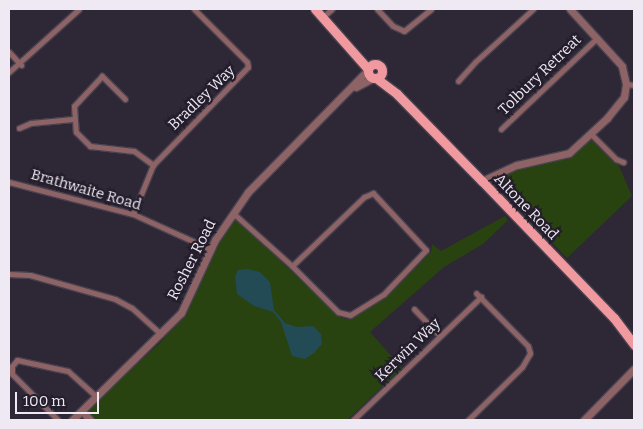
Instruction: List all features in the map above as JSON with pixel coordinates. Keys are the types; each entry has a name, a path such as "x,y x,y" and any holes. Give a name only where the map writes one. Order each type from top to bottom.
{"main road":[{"name":"Altone Road","path":"315,9 614,318 633,346"}],"street":[{"path":"9,72 21,65 79,9"},
{"name":"Bradley Way","path":"133,214 153,164 248,67 247,62 194,9"},
{"path":"323,17 332,9"},
{"path":"377,9 393,26 404,31 431,9"},
{"path":"458,81 488,49 533,9"},
{"path":"484,184 498,174 517,165 563,156 620,104 626,84 622,66 570,9"},
{"name":"Tolbury Retreat","path":"501,129 597,38"},
{"path":"9,52 21,65"},
{"name":"Rosher Road","path":"72,420 161,334 181,312 210,249 248,192 354,88 374,72"},
{"path":"126,99 102,76 78,100 73,119 76,132 90,146 134,151 153,164"},
{"path":"626,84 634,85"},
{"path":"19,128 31,123 73,119"},
{"path":"590,133 616,159 623,162"},
{"name":"Brathwaite Road","path":"9,182 133,214 210,249"},
{"path":"233,213 292,266 338,312 350,315 384,294 426,250 377,195 368,194 292,266"},
{"path":"9,274 30,275 115,299 132,308 161,334"},
{"name":"Kerwin Way","path":"353,420 440,336 478,295 528,346 530,353 522,367 468,420"},
{"path":"414,309 440,336"},
{"path":"58,420 12,374 12,366 16,360 68,371 97,397"},
{"path":"584,420 626,380 634,369"},
{"path":"626,380 634,376"},
{"path":"82,411 90,420"}],"green space":[{"path":"590,133 616,159 632,196 567,258 492,181 498,174 517,165 563,156"},
{"path":"234,216 338,316 346,319 381,301 431,252 432,244 441,251 505,216 508,220 483,244 444,267 370,332 402,368 347,420 90,420 83,413 161,342 183,314"}],"water":[{"path":"247,269 260,272 270,282 274,310 285,323 297,327 313,326 321,334 322,344 314,353 305,359 292,356 281,322 273,312 254,306 237,294 235,276 238,270"}]}
